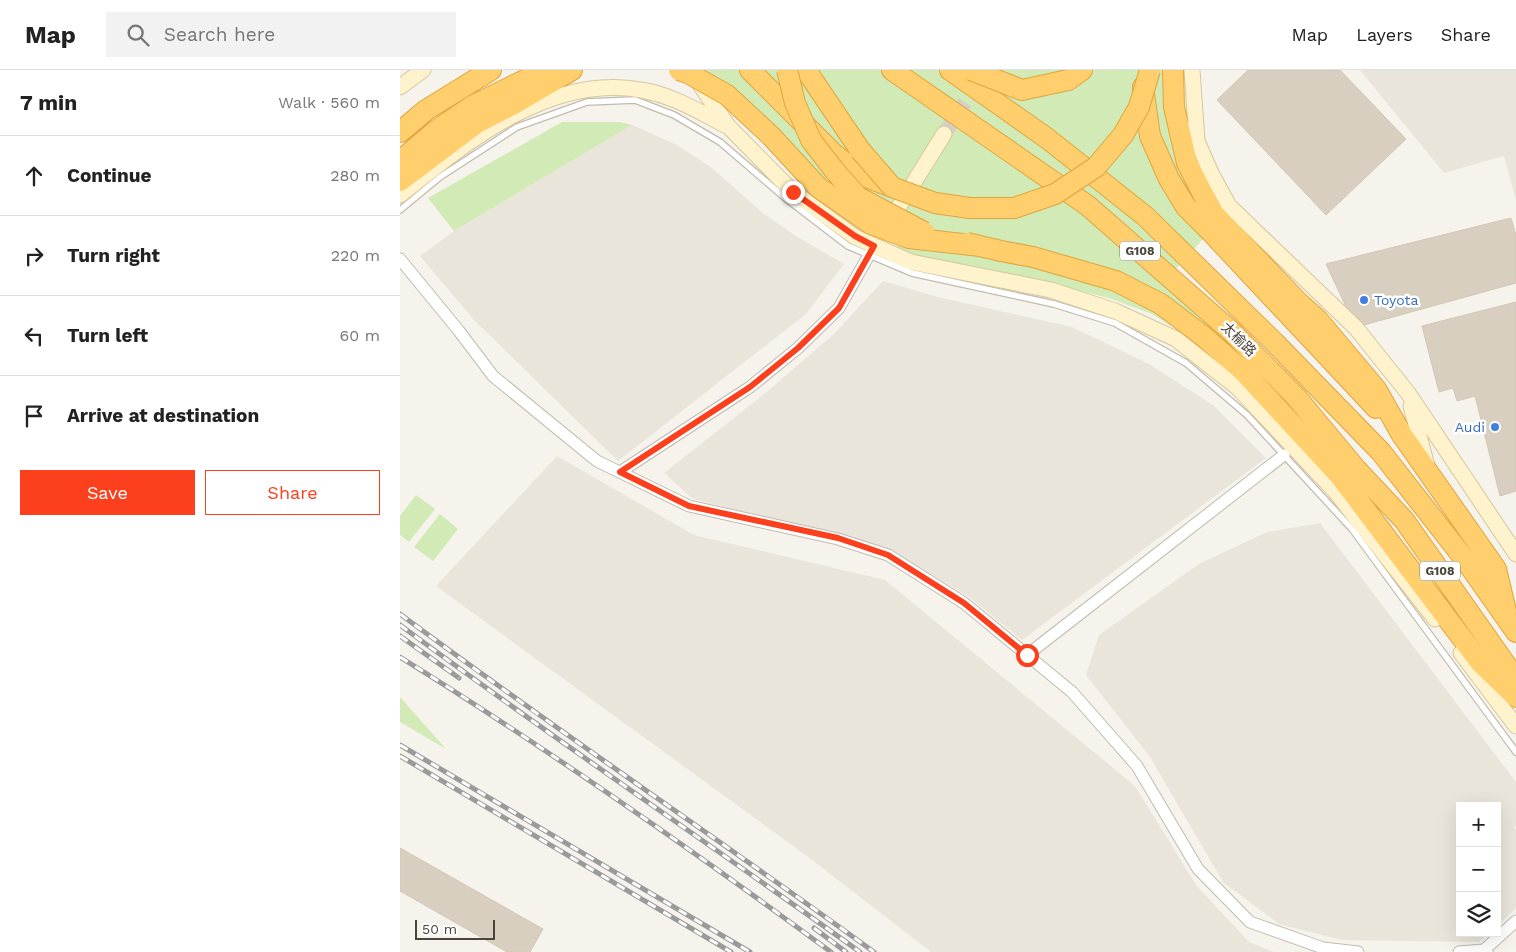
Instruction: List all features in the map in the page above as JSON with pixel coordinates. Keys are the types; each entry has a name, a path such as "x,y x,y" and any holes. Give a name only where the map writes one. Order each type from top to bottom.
{"highway":[{"path":"400,120 436,89 465,70"},
{"path":"400,132 426,110 490,70"},
{"path":"400,161 438,129 472,106 545,70"},
{"path":"400,181 477,123 516,103 572,70"},
{"path":"679,70 727,95 771,136 818,187 871,224 910,238 980,246"},
{"path":"750,70 834,154 861,175 935,203 970,208 1014,208 1055,194 1096,167 1123,135 1139,107 1150,70"},
{"path":"787,70 795,104 811,140 858,197 923,232 1033,257 1116,281 1161,304 1203,336 1243,371 1340,476 1480,662 1516,697"},
{"path":"806,70 860,150 892,187"},
{"name":"太榆路","path":"892,70 1087,205 1231,331 1298,398 1356,469 1404,520 1516,679"},
{"name":"太榆路","path":"950,70 1048,140 1145,216 1274,342 1381,452 1466,561 1513,627"},
{"path":"971,70 1022,90 1068,80 1082,70"},
{"path":"1142,70 1150,136 1169,179 1186,207 1292,307"},
{"path":"1173,70 1174,107 1187,163 1212,212 1402,435 1516,596"},
{"path":"1496,569 1513,627"}],"main road":[{"path":"400,87 423,70"},
{"path":"690,70 728,126 793,192 872,250 911,262 1051,290 1115,311 1176,339 1237,387 1335,491 1424,604 1516,726"},
{"path":"1192,70 1197,141 1229,206 1356,328 1408,393 1516,554"},
{"path":"400,195 434,168 508,117 540,102 564,94 602,87 641,90 678,100 728,126"},
{"path":"872,250 944,134"},
{"path":"1408,393 1430,475"}],"street":[{"path":"620,472 750,387 798,348 839,308 872,250"},
{"path":"400,259 493,376 598,461 689,506 838,538 888,555 964,603 1072,692 1137,766 1198,868 1250,922 1323,948 1358,952"},
{"path":"1027,655 1284,455"},
{"path":"1459,952 1486,951 1516,921"}],"lane":[{"path":"400,210 440,176 517,127 588,102 635,100 674,115 720,142 784,197 848,246 872,250 912,273 1054,304 1115,323 1186,363 1247,415 1352,529 1516,752"}],"shaded area":[{"path":"1360,70 1516,70 1516,201 1504,156 1444,173"},
{"path":"632,125 677,145 712,168 764,214 796,236 844,264 806,314 618,461 474,320 420,256 454,231"},
{"path":"883,281 938,297 1072,327 1149,364 1214,406 1266,458 1022,640 969,597 889,549 693,499 664,473 763,395 834,334"},
{"path":"557,456 694,535 885,580 1135,786 1196,885 1249,942 1274,952 931,952 803,853 436,586"},
{"path":"1320,523 1516,782 1516,825 1514,828 1516,830 1516,908 1501,922 1501,802 1456,802 1456,937 1485,937 1479,942 1341,940 1279,924 1223,882 1150,757 1086,675 1099,635 1199,564 1267,532"}],"green space":[{"path":"700,70 1162,70 1166,111 1209,217 1203,239 1163,283 1237,346 1218,365 1186,335 1152,314 1109,298 896,252 903,232 836,193"},
{"path":"562,122 620,122 632,125 454,231 428,198"},
{"path":"416,495 435,509 409,542 400,535 400,516"},
{"path":"440,514 458,529 433,561 414,547"},
{"path":"400,697 446,749 400,722"}],"building":[{"path":"1248,70 1340,70 1406,139 1326,215 1217,100"},
{"path":"1511,218 1516,235 1516,283 1364,325 1348,311 1326,264"},
{"path":"1516,302 1516,491 1500,496 1475,396 1457,401 1453,388 1439,392 1422,326"},
{"path":"400,848 543,929 530,952 507,952 400,891"}],"tunnel":[{"path":"944,134 980,80"}],"railway":[{"path":"400,614 518,700 874,952"},
{"path":"400,625 514,708 860,952"},
{"path":"400,636 459,678"},
{"path":"400,657 510,727 618,800 831,952"},
{"path":"400,745 750,952"},
{"path":"400,756 731,952"},
{"path":"814,928 846,952"}],"place":[{"name":"Toyota","path":"1364,300"},
{"name":"Audi","path":"1495,427"}],"route":[{"path":"793,192 855,236 874,246 839,308 798,348 750,387 620,472 689,506 838,538 888,555 964,603 1027,655"}]}
